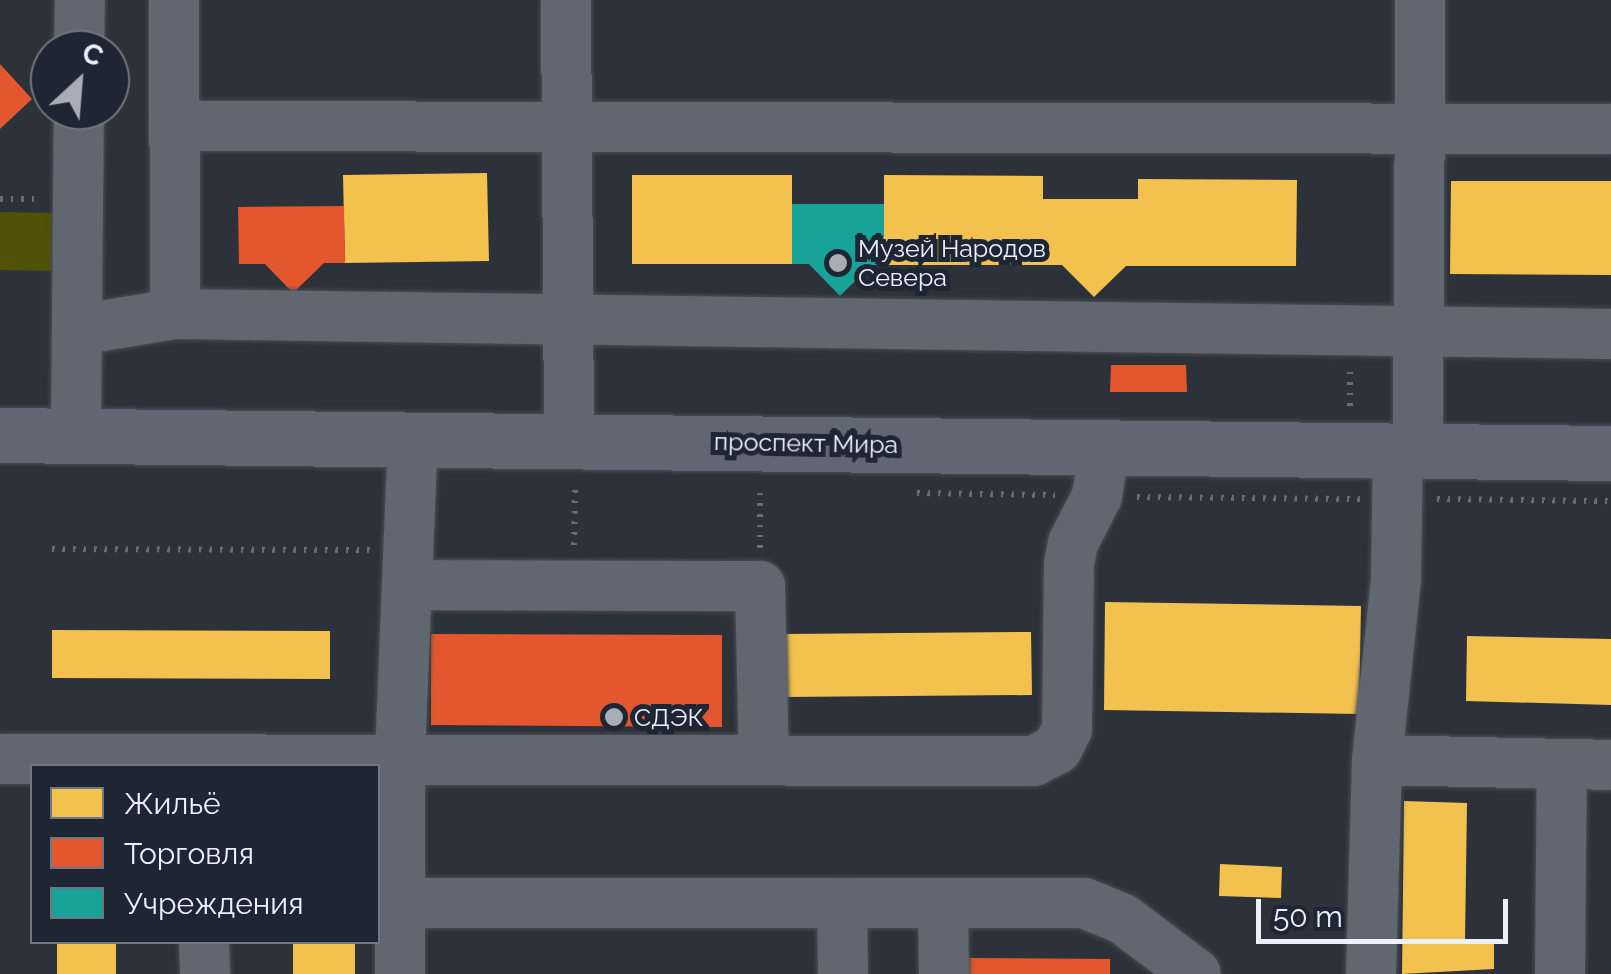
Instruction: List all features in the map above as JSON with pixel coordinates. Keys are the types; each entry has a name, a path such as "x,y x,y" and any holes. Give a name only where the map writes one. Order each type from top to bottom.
{"main road":[{"name":"проспект Мира","path":"0,435 1611,453"}],"street":[{"path":"79,30 80,0"},
{"path":"174,0 175,314"},
{"path":"566,0 569,440"},
{"path":"1371,974 1377,760 1418,330 1420,0"},
{"path":"174,126 1611,129"},
{"path":"76,436 79,130"},
{"path":"77,330 175,314 1611,334"},
{"path":"400,974 400,757 413,438"},
{"path":"0,759 1034,761 1057,749 1067,729 1069,565 1072,544 1097,496 1105,446"},
{"path":"409,567 760,586 764,760"},
{"path":"1377,760 1587,764 1560,974"},
{"path":"400,903 1084,904 1123,919 1196,974"},
{"path":"842,904 842,974"},
{"path":"943,904 944,974"},
{"path":"204,944 205,974"}],"path":[{"path":"1350,352 1350,406"},
{"path":"760,442 760,586"},
{"path":"52,549 409,567"}],"shaded area":[{"path":"0,212 58,213 58,271 0,270"}],"building: Жильё":[{"path":"487,173 489,261 345,263 343,175"},
{"path":"632,175 792,175 792,264 632,264"},
{"path":"884,175 1043,176 1043,199 1138,199 1138,179 1297,180 1296,266 1126,266 1094,297 1062,265 884,265"},
{"path":"1451,181 1611,181 1611,275 1450,274"},
{"path":"1105,602 1361,606 1359,714 1104,710"},
{"path":"52,630 330,631 330,679 52,678"},
{"path":"1031,632 1032,695 784,697 784,634"},
{"path":"1467,636 1611,639 1611,705 1466,701"},
{"path":"1404,801 1467,803 1465,941 1494,942 1494,969 1402,974"},
{"path":"1220,864 1282,867 1281,898 1219,896"},
{"path":"57,944 116,944 116,974 57,974"},
{"path":"293,944 355,944 355,974 293,974"}],"building: Торговля":[{"path":"0,64 30,101 0,129"},
{"path":"344,206 345,263 324,263 293,293 265,264 239,264 238,207"},
{"path":"1111,365 1186,365 1187,392 1110,392"},
{"path":"431,634 722,635 722,727 431,725"},
{"path":"967,958 1110,959 1110,974 967,974"}],"building: Учреждения":[{"path":"792,204 884,204 884,265 871,265 840,296 809,264 792,264"}],"place":[{"name":"Музей Народов Севера","path":"838,263"},
{"name":"СДЭК","path":"614,717"}]}
